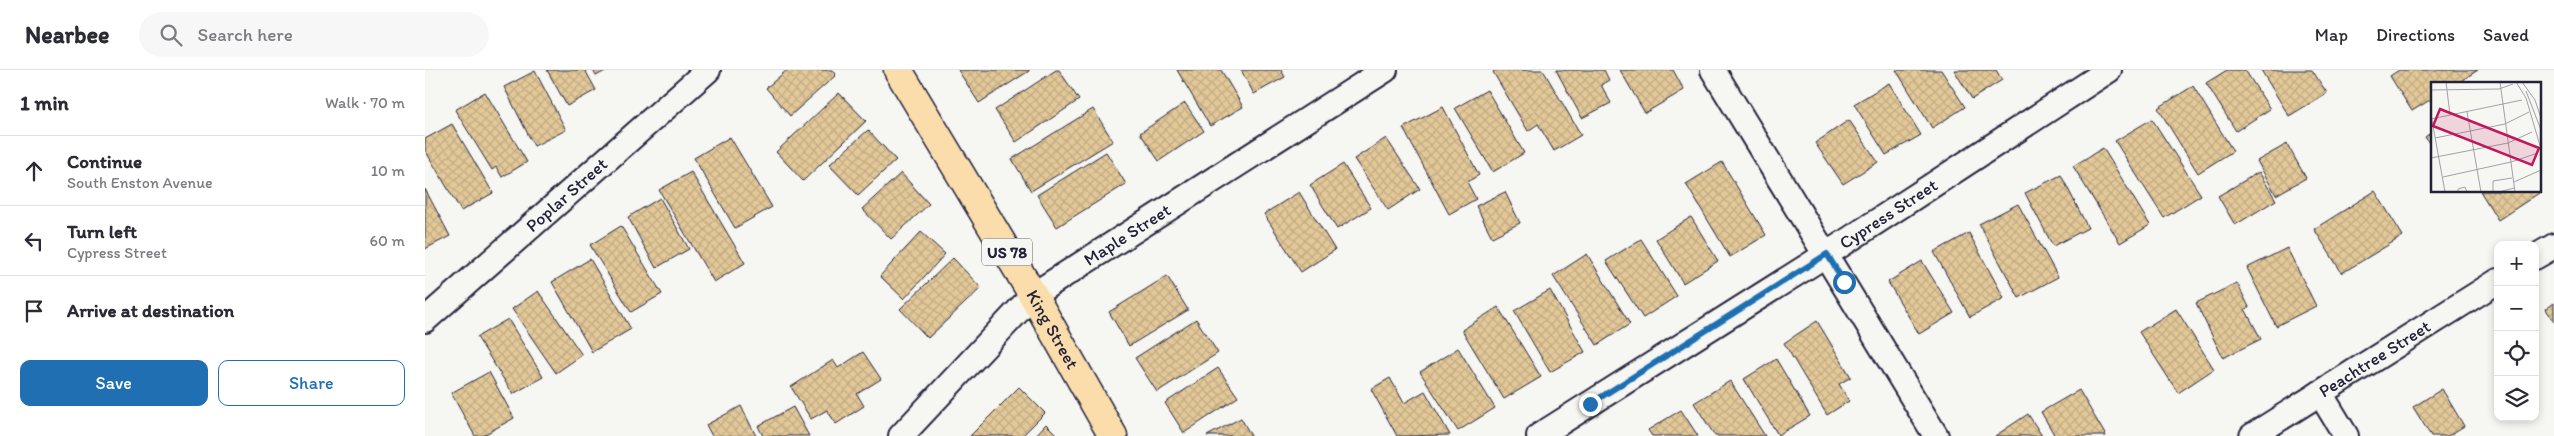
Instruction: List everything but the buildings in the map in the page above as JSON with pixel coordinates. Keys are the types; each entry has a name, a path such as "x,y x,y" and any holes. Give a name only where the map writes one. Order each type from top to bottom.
{"main road":[{"name":"King Street","path":"898,70 1033,295 1113,436"}],"street":[{"name":"Poplar Street","path":"425,320 709,70"},
{"name":"Maple Street","path":"901,436 1033,295 1385,70"},
{"path":"1713,70 1827,254 1935,436"},
{"name":"Cypress Street","path":"1539,436 1827,254 2109,70"},
{"path":"2539,255 2554,246"},
{"name":"Peachtree Street","path":"2252,436 2494,284"},
{"path":"2320,393 2346,436"}],"route":[{"path":"1590,404 1827,254 1844,282"}]}
